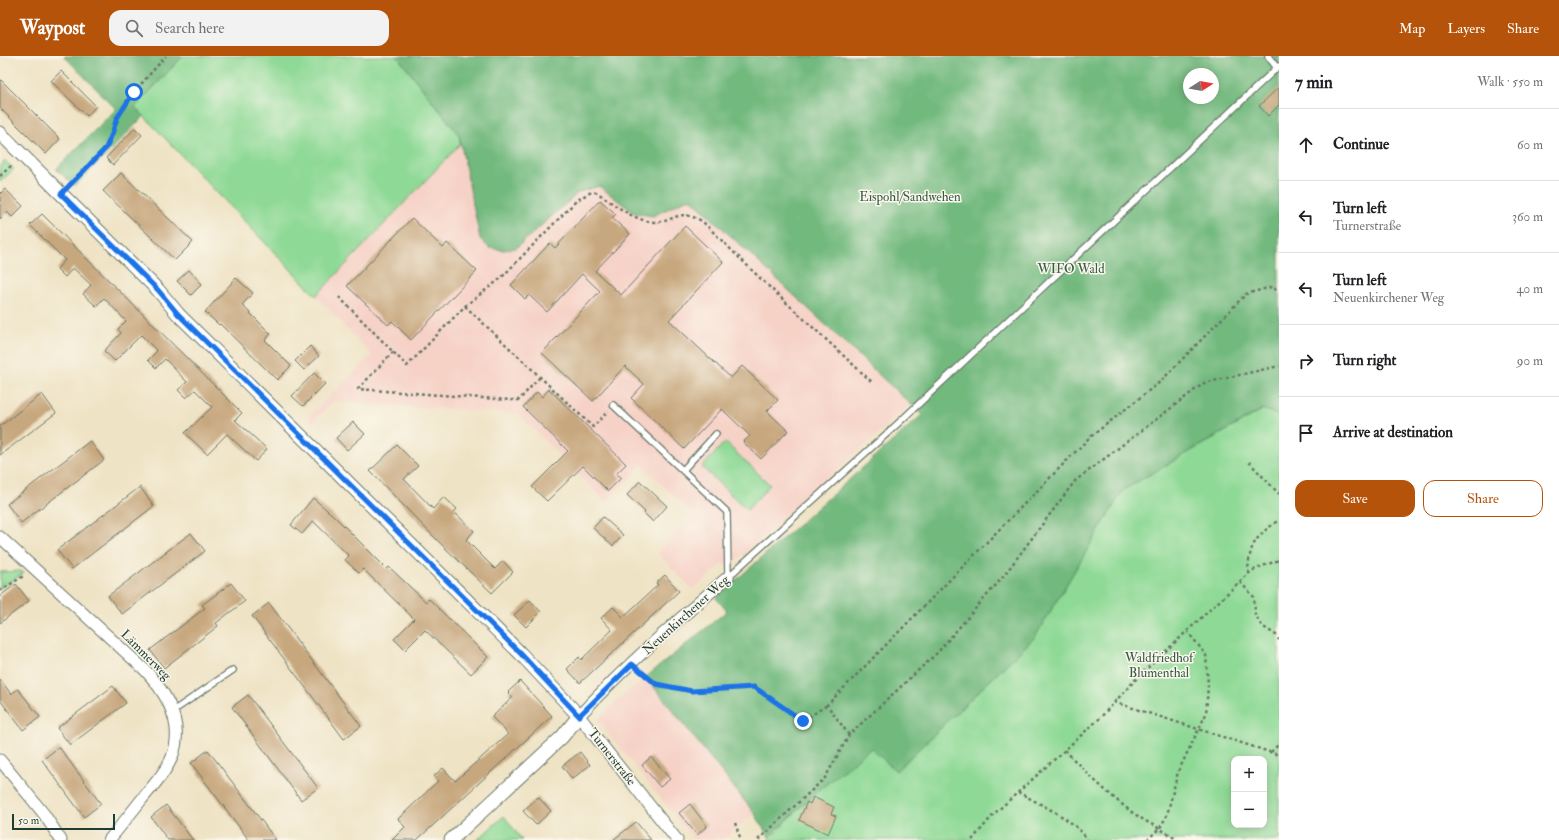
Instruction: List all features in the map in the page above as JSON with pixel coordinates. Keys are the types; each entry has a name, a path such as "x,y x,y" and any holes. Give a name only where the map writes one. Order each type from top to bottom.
{"street":[{"name":"Turnerstraße","path":"0,133 158,290 178,314 521,654 579,716 677,840"},
{"name":"Lämmerweg","path":"0,537 146,671 160,686 170,702 176,721 176,739 172,757 157,781 108,840"},
{"name":"Neuenkirchener Weg","path":"451,840 562,737 579,716 632,664 728,577"},
{"path":"0,760 44,814 60,840"}],"lane":[{"path":"1268,56 1278,67"},
{"name":"Neuenkirchener Weg","path":"728,577 892,429 1278,67"},
{"path":"614,405 727,512 728,577"},
{"path":"683,470 716,434"},
{"path":"173,711 233,670"}],"path":[{"path":"61,194 106,148 121,111 134,92 166,56"},
{"path":"0,176 22,155"},
{"path":"338,297 407,366 465,306 500,279 576,201 590,193 596,192 639,220 656,222 681,214 690,214 702,220 764,282 873,383"},
{"path":"632,664 656,684 692,691 754,687 803,721 827,704 1089,438 1161,381 1246,294 1270,287 1279,291"},
{"path":"465,306 592,427 614,405"},
{"path":"393,352 358,389 518,400 540,377"},
{"path":"759,839 825,778 849,735 937,653 1002,578 1075,481 1204,383 1279,366"},
{"path":"1249,462 1279,494"},
{"path":"1248,574 1248,555 1254,541 1279,520"},
{"path":"972,840 994,814 1065,750 1161,656 1248,574 1255,569 1279,560"},
{"path":"0,591 35,569"},
{"path":"1240,582 1254,597 1255,614 1262,626 1276,635 1279,640"},
{"path":"1147,840 1160,828 1167,815 1178,772 1188,749 1200,730 1206,714 1208,685 1206,655 1188,632"},
{"path":"1114,702 1279,755"},
{"path":"827,704 849,735"},
{"path":"1270,752 1279,744"},
{"path":"1065,750 1089,776 1134,814 1160,828 1177,840"},
{"path":"1018,792 1072,824 1085,835 1087,840"},
{"path":"735,823 740,840"},
{"path":"759,839 765,840"}],"shaded area":[{"path":"460,144 480,239 590,187 599,186 634,213 653,216 690,198 910,405 732,565 722,564 693,590 657,553 693,515 642,465 606,502 518,414 334,401 312,422 308,417 372,355 316,296"},
{"path":"646,677 755,814 722,840 694,840 598,720 615,702"}],"green space":[{"path":"64,56 183,56 135,107 144,116 75,186 56,169 116,109"},
{"path":"183,56 397,56 459,135 460,144 316,296 135,107"},
{"name":"WIFO Wald","path":"397,56 1279,56 1279,416 1263,409 1123,490 1035,637 896,771 871,748 814,794 769,837 755,814 646,677 727,611 716,598 922,415 690,198 653,216 634,213 599,186 579,192 516,248 504,250 489,248 480,239 459,135"},
{"path":"5,161 14,169 0,182 0,166"},
{"name":"Waldfriedhof Blumenthal","path":"1264,409 1279,416 1279,840 768,840 814,794 871,747 896,771 1035,637 1123,490"},
{"path":"725,442 770,485 747,510 702,467"},
{"path":"21,571 24,573 0,588 0,572"},
{"path":"504,816 522,840 477,840"}],"building":[{"path":"61,71 96,106 87,116 51,81"},
{"path":"0,79 60,139 46,154 0,108"},
{"path":"1279,87 1279,105 1268,116 1259,106"},
{"path":"135,128 142,135 113,165 106,158"},
{"path":"121,173 193,242 175,260 103,191"},
{"path":"5,189 23,206 12,217 7,212 0,219 0,194"},
{"path":"600,200 616,214 612,218 630,234 595,271 621,295 685,226 723,262 669,320 731,378 742,366 778,400 767,411 788,431 761,459 743,442 750,436 722,409 684,449 631,398 644,384 625,366 593,401 542,353 600,291 582,274 547,312 529,295 525,299 511,285 550,243 555,248"},
{"path":"42,214 242,413 235,420 267,449 256,461 227,434 207,454 185,433 212,407 195,390 186,398 178,390 187,382 165,359 156,368 148,360 157,351 141,335 115,361 104,351 121,333 118,329 126,321 104,298 96,306 83,294 91,285 73,268 65,277 57,269 65,260 30,225"},
{"path":"412,218 443,248 447,243 477,271 411,340 392,321 388,325 347,286"},
{"path":"189,270 202,284 191,295 177,281"},
{"path":"236,278 253,293 242,305 271,334 265,340 291,366 277,380 220,324 219,325 205,312"},
{"path":"310,346 319,356 304,370 295,361"},
{"path":"314,373 325,384 303,406 292,396"},
{"path":"549,389 626,464 616,474 621,478 608,491 583,466 547,501 532,487 568,451 523,407 537,392 542,397"},
{"path":"42,394 56,413 0,455 0,426"},
{"path":"353,422 365,434 347,450 336,438"},
{"path":"90,441 104,460 21,523 7,504"},
{"path":"397,445 418,466 404,479 433,509 444,497 457,509 454,512 474,531 466,540 495,569 503,561 513,572 492,593 440,543 370,471"},
{"path":"640,481 667,506 653,522 627,495"},
{"path":"140,487 154,506 72,569 57,550"},
{"path":"313,498 335,517 387,569 389,567 426,602 429,599 488,657 471,674 425,630 405,650 394,639 414,619 363,569 359,573 345,560 349,556 313,521 302,534 291,525"},
{"path":"603,517 623,535 613,546 593,528"},
{"path":"191,533 205,551 122,614 108,596"},
{"path":"665,575 679,591 580,683 567,669 579,657 581,660 612,630 601,618 613,607 623,617 658,585 656,583"},
{"path":"231,583 245,601 216,623 218,626 164,668 150,650 205,608 202,605"},
{"path":"16,584 29,601 0,623 0,596"},
{"path":"530,600 541,612 526,627 514,615"},
{"path":"269,603 361,726 344,739 252,616"},
{"path":"0,679 11,694 18,689 40,717 23,730 0,700"},
{"path":"520,681 552,716 417,840 392,840 405,827 398,819 438,781 434,776 443,768 455,781 508,734 492,717 513,697 508,692"},
{"path":"113,686 126,703 70,745 57,728"},
{"path":"248,695 318,788 301,800 232,707"},
{"path":"59,747 101,804 84,817 42,760"},
{"path":"208,750 276,840 249,840 191,763"},
{"path":"580,752 590,765 572,779 562,766"},
{"path":"651,757 670,779 660,787 642,765"},
{"path":"538,797 551,811 536,825 523,811"},
{"path":"813,797 834,807 831,814 836,816 828,834 799,820 807,802 810,804"},
{"path":"690,804 707,826 697,835 679,813"},
{"path":"166,805 193,840 168,840 151,817"},
{"path":"636,822 651,840 613,840"}],"route":[{"path":"134,92 117,118 106,148 61,194 158,290 178,314 521,654 567,701 579,716 632,664 656,684 692,691 754,687 803,721"}],"park label":[{"name":"Eispohl/Sandwehen","path":"910,197"}]}
